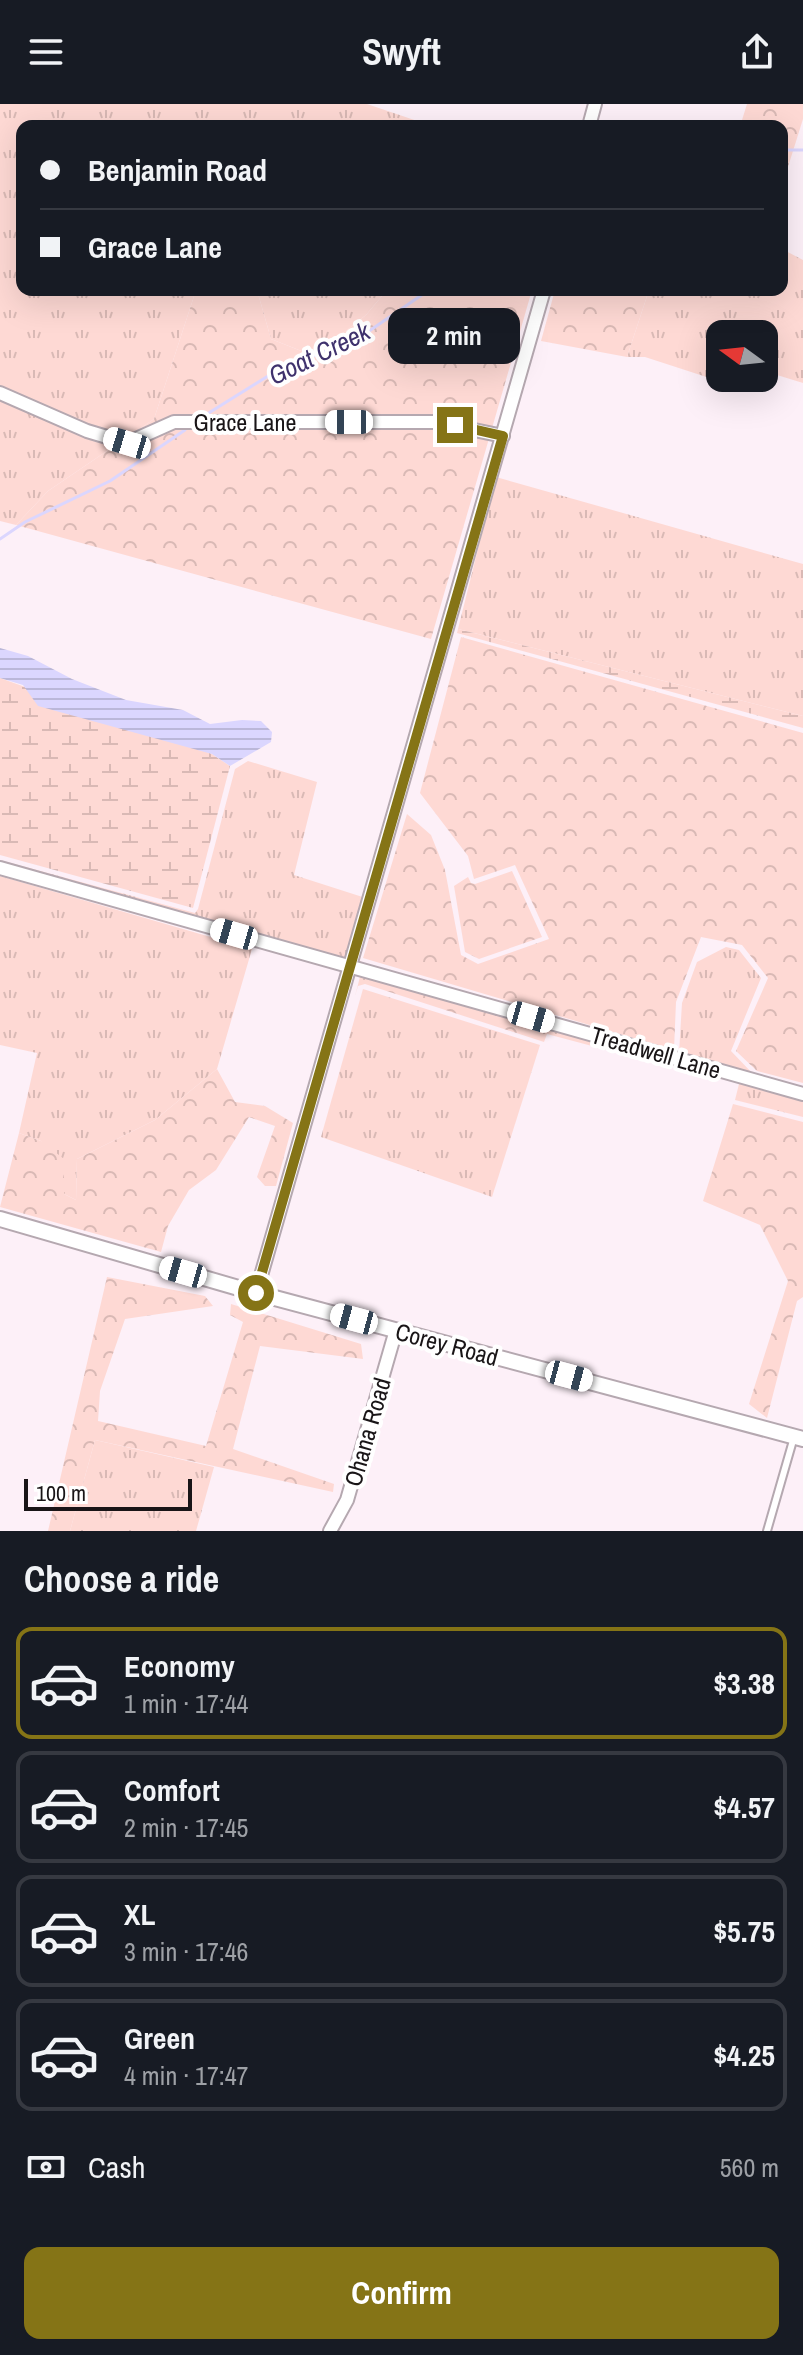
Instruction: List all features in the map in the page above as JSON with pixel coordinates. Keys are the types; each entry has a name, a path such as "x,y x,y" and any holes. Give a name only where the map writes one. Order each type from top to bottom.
{"street":[{"path":"256,1293 542,296"},
{"name":"Grace Lane","path":"0,393 87,431 127,443 174,422 436,422 503,436"},
{"name":"Treadwell Lane","path":"0,868 803,1094"},
{"name":"Corey Road","path":"0,1219 256,1293 798,1438"},
{"name":"Ohana Road","path":"330,1531 347,1500 396,1330"}],"lane":[{"path":"767,1531 798,1438"}],"green space":[{"path":"0,104 367,104 414,120 16,120 16,296 194,296 154,419 48,491 16,525 0,521"},
{"path":"747,104 803,104 803,119 788,167 788,120 742,120"},
{"path":"788,252 803,260 803,383 778,375 778,320 706,320 706,377 645,357 627,357 647,296 788,296"},
{"path":"194,296 259,296 271,339 314,356 366,315 382,296 530,296 431,639 16,525 48,491 154,419"},
{"path":"259,296 382,296 366,315 314,356 271,339"},
{"path":"553,296 647,296 627,357 541,341"},
{"path":"496,477 803,564 803,716 458,629"},
{"path":"458,629 803,716 803,728 457,633"},
{"path":"461,637 803,733 803,1083 757,1071 736,1051 768,978 742,945 701,937 676,1002 674,1050 363,958 407,814 431,835 445,870 461,955 478,964 549,939 515,865 474,879 468,856 420,793"},
{"path":"0,678 212,754 230,766 193,908 0,855"},
{"path":"248,761 317,782 294,875 375,901 358,959 363,963 362,969 0,869 0,860 195,913 235,769"},
{"path":"512,871 542,937 479,959 465,952 454,886 468,877 475,884"},
{"path":"0,876 252,949 217,1069 155,1120 77,1159 76,1200 64,1194 41,1141 19,1133 37,1053 0,1045"},
{"path":"726,947 739,950 761,978 731,1051 753,1074 803,1088 803,1117 735,1100 740,1080 622,1054 629,1042 679,1053 682,1003 697,962"},
{"path":"366,964 629,1042 622,1054 547,1034 544,1042 365,984 358,986 355,996 362,969"},
{"path":"363,989 540,1045 492,1197 321,1137"},
{"path":"217,1069 235,1102 265,1106 293,1123 276,1186 265,1186 257,1177 275,1126 249,1117 216,1170 189,1190 168,1226 161,1252 0,1207 19,1133 41,1141 64,1159 64,1194 76,1200 77,1159 155,1120"},
{"path":"733,1104 803,1122 803,1297 797,1301 767,1418 749,1404 788,1281 760,1225 703,1201"},
{"path":"107,1277 205,1296 213,1306 125,1319 100,1391 98,1421 206,1446 243,1322 230,1315 231,1304 361,1344 363,1359 260,1346 233,1449 334,1484 333,1492 95,1440 70,1531 48,1531"},
{"path":"95,1440 214,1467 196,1531 70,1531"}],"shaded area":[{"path":"0,648 28,656 72,679 126,700 183,710 210,724 261,721 272,732 271,742 230,766 212,754 38,706 23,685 0,678"}],"waterway":[{"name":"Goat Creek","path":"788,150 803,150"},
{"name":"Goat Creek","path":"207,414 281,368 356,340 420,296"},
{"name":"Goat Creek","path":"0,539 25,522 110,481 185,430"}],"route":[{"path":"256,1293 503,436 455,425"}]}
